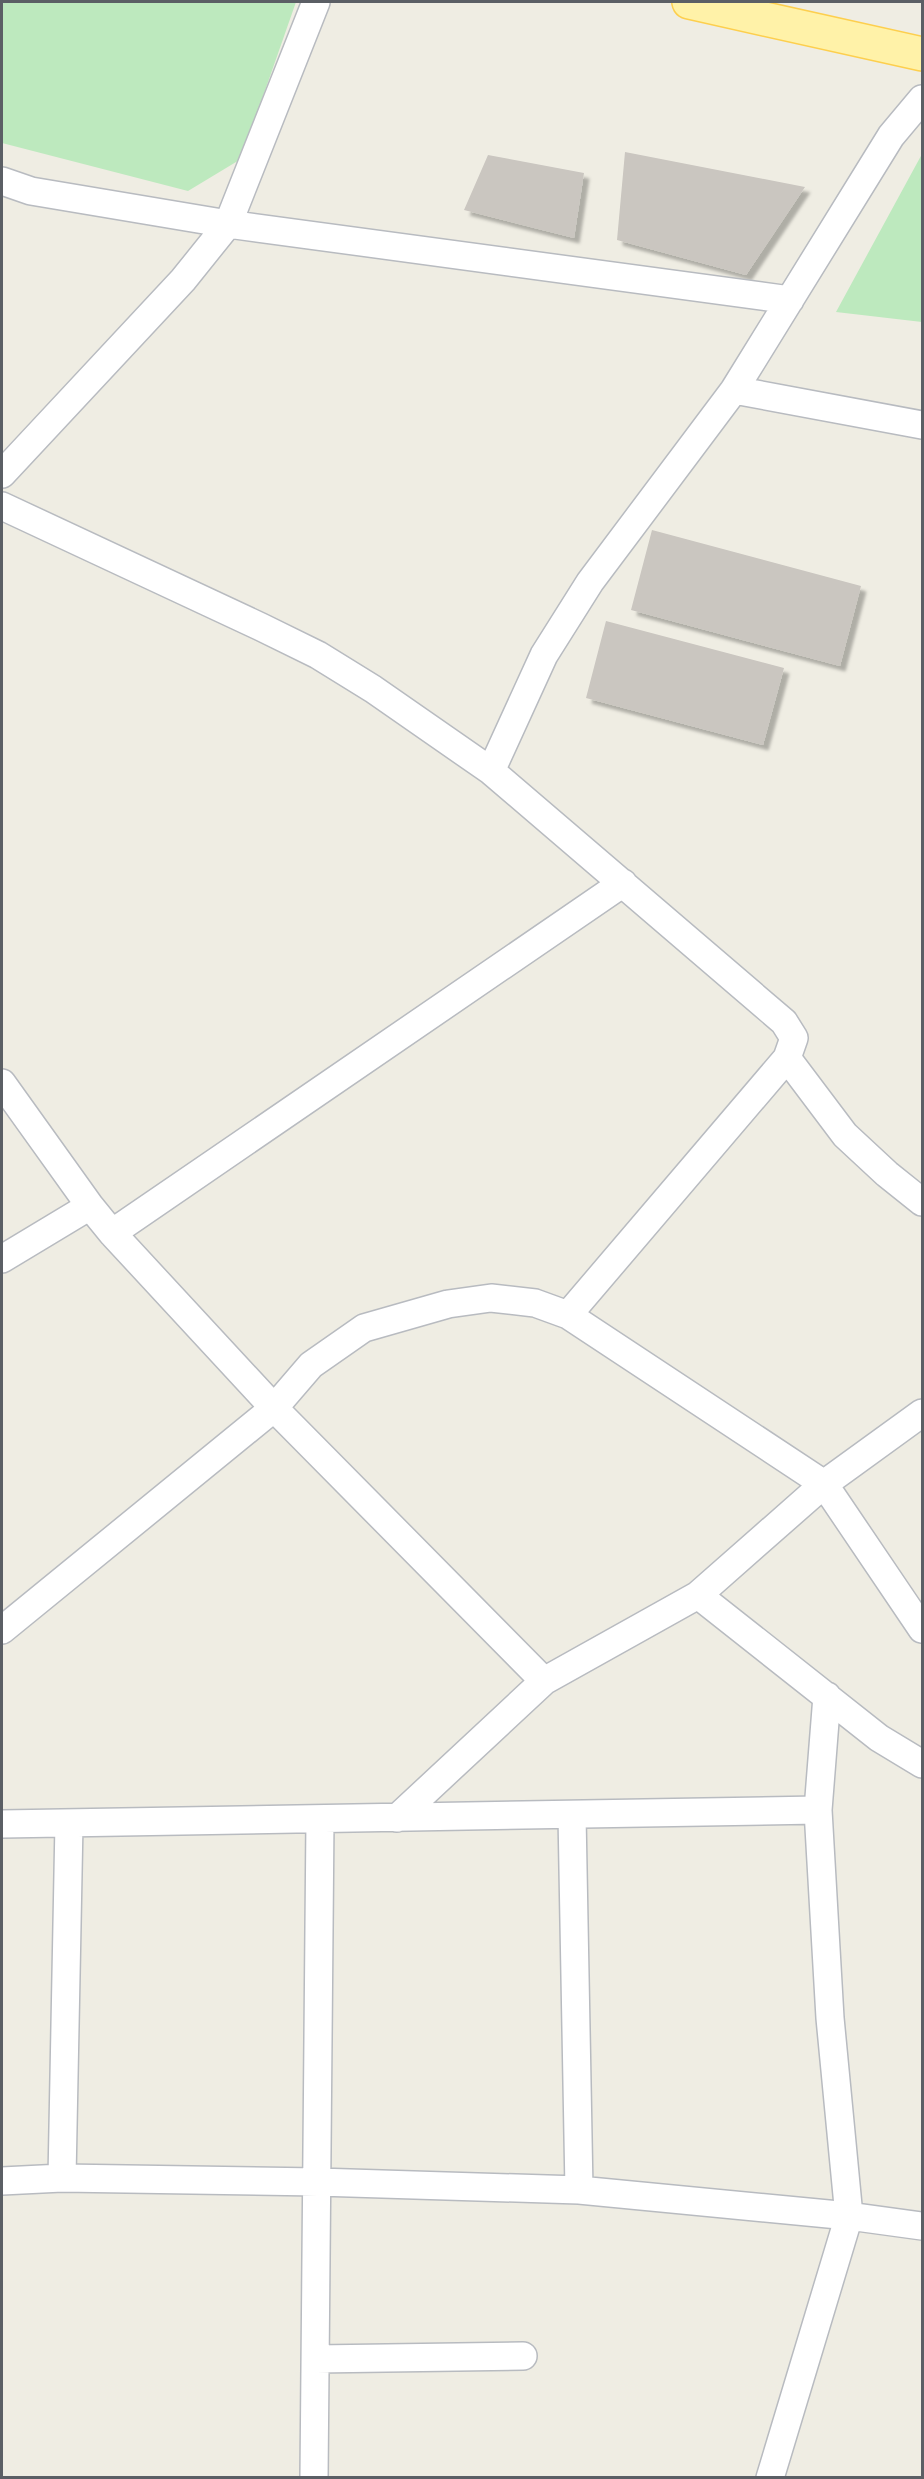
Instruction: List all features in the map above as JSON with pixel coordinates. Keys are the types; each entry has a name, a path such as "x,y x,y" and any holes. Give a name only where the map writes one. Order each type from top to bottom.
{"main road":[{"path":"689,2 922,54"}],"street":[{"path":"2,474 183,280 228,224 316,2"},
{"path":"491,771 544,655 590,582 734,390 891,136 922,99"},
{"path":"2,181 31,191 228,224 790,300"},
{"path":"734,390 922,425"},
{"path":"2,506 318,655 373,689 491,771 784,1022 794,1038 787,1058 568,1315"},
{"path":"112,1233 623,882"},
{"path":"787,1058 845,1135 887,1174 922,1202"},
{"path":"2,1083 112,1233 274,1408 544,1681"},
{"path":"2,1259 90,1206"},
{"path":"2,1630 274,1408 311,1365 364,1328 448,1304 491,1298 535,1303 568,1315 824,1484 922,1629"},
{"path":"397,1818 544,1681 698,1595 824,1484 922,1413"},
{"path":"698,1595 879,1738 922,1764"},
{"path":"770,2478 849,2216 830,2018 818,1810 826,1696"},
{"path":"2,1824 818,1810"},
{"path":"572,1815 579,2190"},
{"path":"314,2478 320,1819"},
{"path":"62,2178 69,1823"},
{"path":"2,2181 62,2178 318,2181 579,2190 849,2216 922,2226"},
{"path":"316,2359 523,2356"}],"green space":[{"path":"2,2 296,2 241,159 188,191 2,143"},
{"path":"922,154 922,322 836,312"}],"building":[{"path":"625,152 805,187 746,275 617,240"},
{"path":"488,155 584,173 574,238 464,210"},
{"path":"652,530 861,586 840,666 631,610"},
{"path":"606,621 784,668 763,745 586,698"}]}
